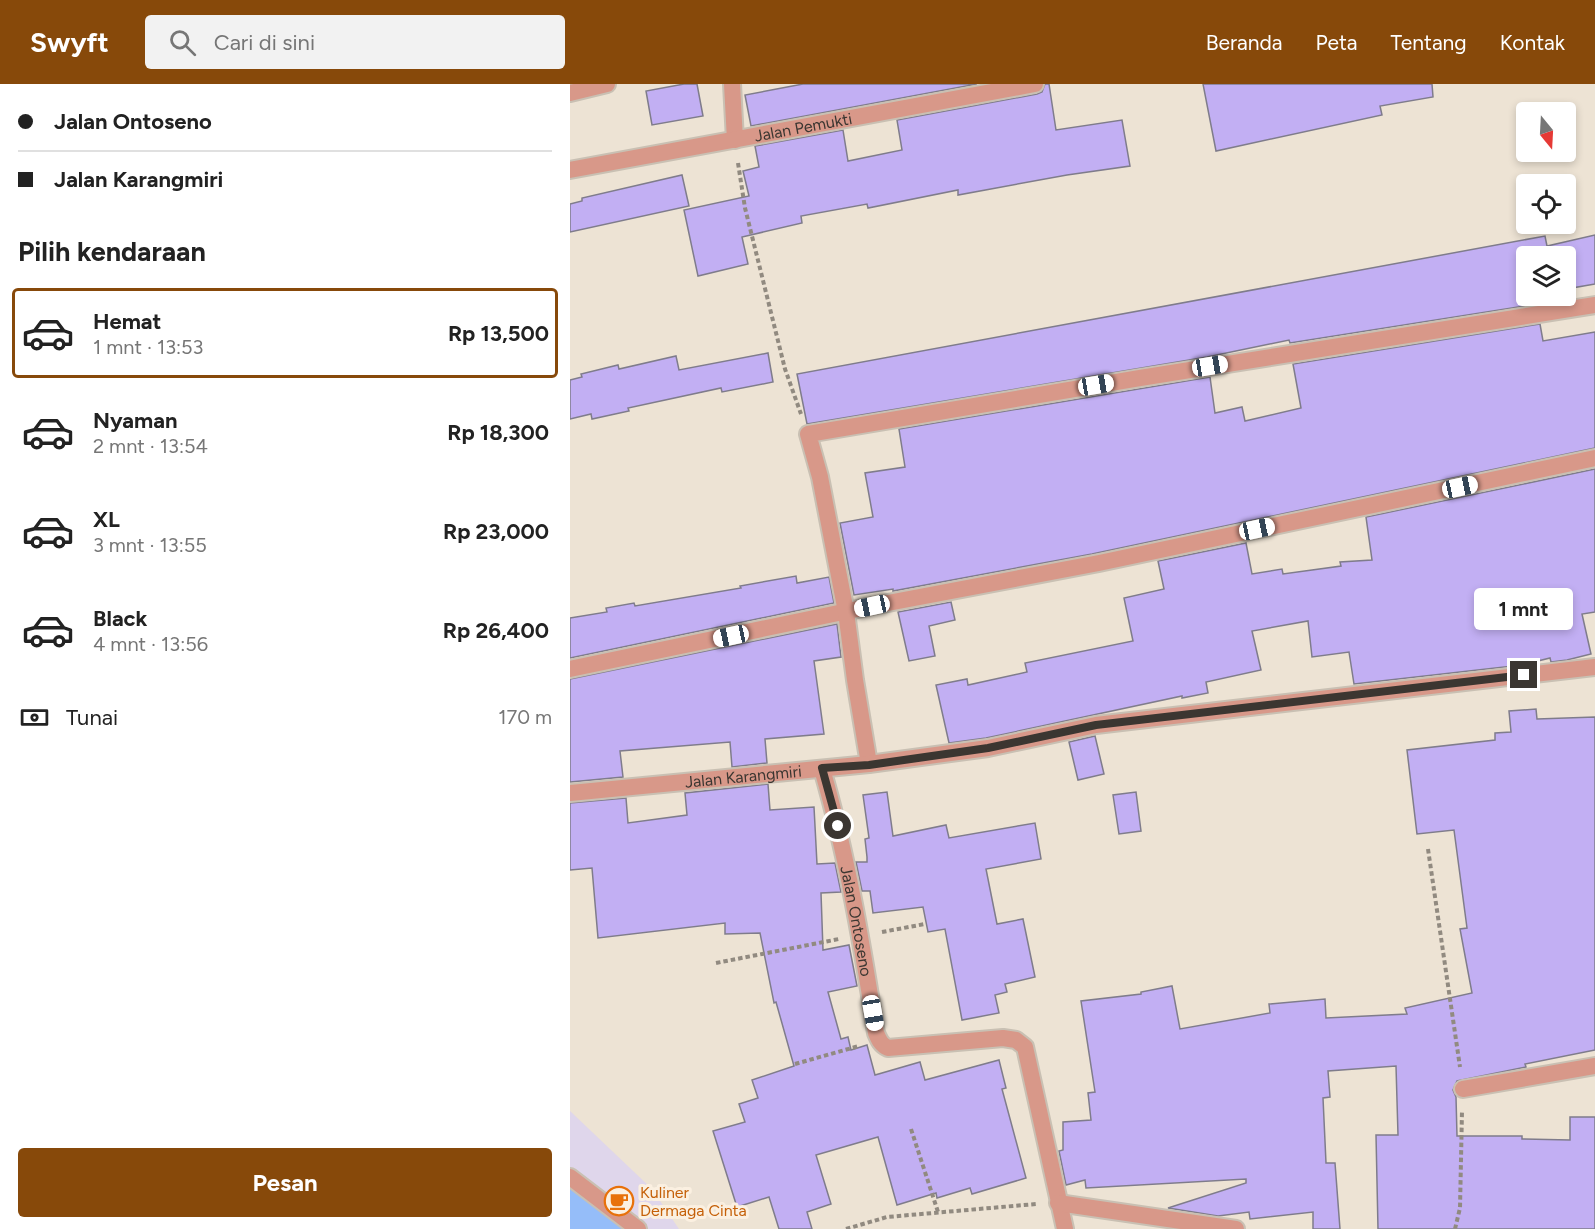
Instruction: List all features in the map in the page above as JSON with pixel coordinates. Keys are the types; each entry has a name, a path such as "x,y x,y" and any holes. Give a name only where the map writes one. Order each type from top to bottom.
{"street":[{"path":"570,93 607,84"},
{"path":"732,84 735,140"},
{"name":"Jalan Pemukti","path":"570,170 1035,84"},
{"path":"869,765 846,612 820,477 808,434 1595,305"},
{"path":"570,669 1099,563 1595,458"},
{"name":"Jalan Karangmiri","path":"570,793 869,765 988,748 1096,725 1595,667"},
{"name":"Jalan Ontoseno","path":"822,768 838,826 860,935 876,1033 880,1040"},
{"path":"880,1040 883,1046 888,1048 1003,1038 1016,1040 1025,1047 1065,1229"},
{"path":"1463,1089 1595,1066"},
{"path":"570,1177 638,1229"},
{"path":"1058,1203 1236,1229"}],"path":[{"path":"735,140 745,208 785,369 808,434"},
{"path":"1428,849 1463,1089 1460,1208 1455,1229"},
{"path":"716,963 925,924"},
{"path":"795,1064 880,1040"},
{"path":"911,1128 938,1212"},
{"path":"846,1229 887,1217 1058,1203"}],"shaded area":[{"path":"570,1111 652,1189 679,1229 622,1229 570,1182"}],"water":[{"path":"570,1182 622,1229 570,1229"}],"building":[{"path":"697,84 703,116 652,125 646,91"},
{"path":"803,84 977,84 751,126 745,95"},
{"path":"1045,84 1049,84 1056,130 1122,120 1130,166 958,195 958,190 868,208 867,204 801,216 802,223 742,237 748,264 698,276 684,210 749,196 743,171 759,167 755,146 843,130 848,161 902,150 897,120 1037,94 1042,92"},
{"path":"1203,84 1432,84 1433,97 1380,106 1382,115 1216,151"},
{"path":"682,175 689,206 570,232 570,204 582,201 582,198"},
{"path":"1595,235 1595,284 1576,287 1576,246 1547,246"},
{"path":"1545,236 1547,246 1516,246 1516,306 1524,306 1290,343 1289,340 1207,357 807,424 797,374"},
{"path":"1540,324 1543,341 1595,332 1595,448 1092,554 893,591 893,589 854,595 840,523 873,517 865,473 905,467 899,429 1210,377 1215,413 1242,407 1245,421 1301,408 1293,364"},
{"path":"768,353 773,382 722,392 721,388 628,408 629,411 592,419 591,414 570,419 570,380 582,377 581,374 618,365 619,369 676,356 679,370"},
{"path":"1595,469 1595,612 1582,614 1591,654 1567,660 1551,662 1550,658 1522,665 1354,684 1349,652 1312,657 1308,621 1252,631 1261,670 1206,682 1208,693 1182,698 1182,696 986,738 949,743 936,685 967,679 968,685 1027,672 1025,663 1133,641 1124,598 1164,589 1158,561 1246,543 1252,574 1282,569 1283,574 1341,566 1340,562 1372,560 1366,517"},
{"path":"796,576 797,583 829,577 834,603 570,658 570,618 607,612 606,608 634,603 635,606"},
{"path":"951,602 955,620 929,626 935,656 909,661 898,612"},
{"path":"837,624 841,657 814,661 824,734 765,739 767,763 732,767 730,742 620,751 623,777 570,782 570,679"},
{"path":"1536,709 1537,719 1595,717 1595,1050 1457,1081 1453,1090 1456,1097 1457,1136 1522,1136 1522,1139 1570,1140 1570,1117 1595,1117 1595,1229 1378,1229 1376,1135 1398,1135 1396,1066 1328,1071 1330,1097 1323,1098 1326,1163 1335,1163 1340,1229 1313,1229 1313,1212 1250,1219 1249,1212 1218,1216 1168,1208 1246,1183 1246,1179 1086,1188 1085,1180 1066,1185 1059,1151 1063,1150 1063,1122 1091,1120 1088,1093 1095,1092 1081,1001 1141,994 1141,992 1172,986 1180,1029 1270,1013 1269,1004 1325,999 1326,1018 1407,1014 1405,1008 1472,993 1460,929 1467,928 1454,830 1417,834 1407,750 1495,740 1495,733 1511,732 1509,711"},
{"path":"1095,736 1104,774 1078,780 1069,742"},
{"path":"768,784 770,810 814,807 817,864 835,863 841,892 821,893 823,950 849,945 857,986 828,992 841,1039 848,1037 851,1050 867,1045 875,1075 920,1062 925,1080 999,1060 1006,1088 1002,1089 1026,1178 972,1194 970,1188 937,1198 936,1193 897,1205 878,1137 816,1155 831,1204 807,1212 812,1229 779,1229 769,1197 737,1207 713,1131 745,1122 739,1104 758,1098 752,1080 794,1066 776,1002 774,1003 760,933 725,934 725,923 598,938 592,868 570,870 570,803 626,798 628,823 687,815 685,793"},
{"path":"887,792 893,836 946,825 949,838 1035,823 1041,859 986,869 997,924 1023,919 1035,977 1005,984 1007,992 995,995 999,1013 962,1020 945,929 928,932 923,907 873,913 870,891 862,891 856,862 867,862 865,839 869,838 863,795"},
{"path":"1136,792 1141,831 1119,834 1113,795"}],"place":[{"name":"Kuliner Dermaga Cinta","path":"619,1201"}],"route":[{"path":"838,826 822,768 869,765 988,748 1096,725 1524,675"}]}
